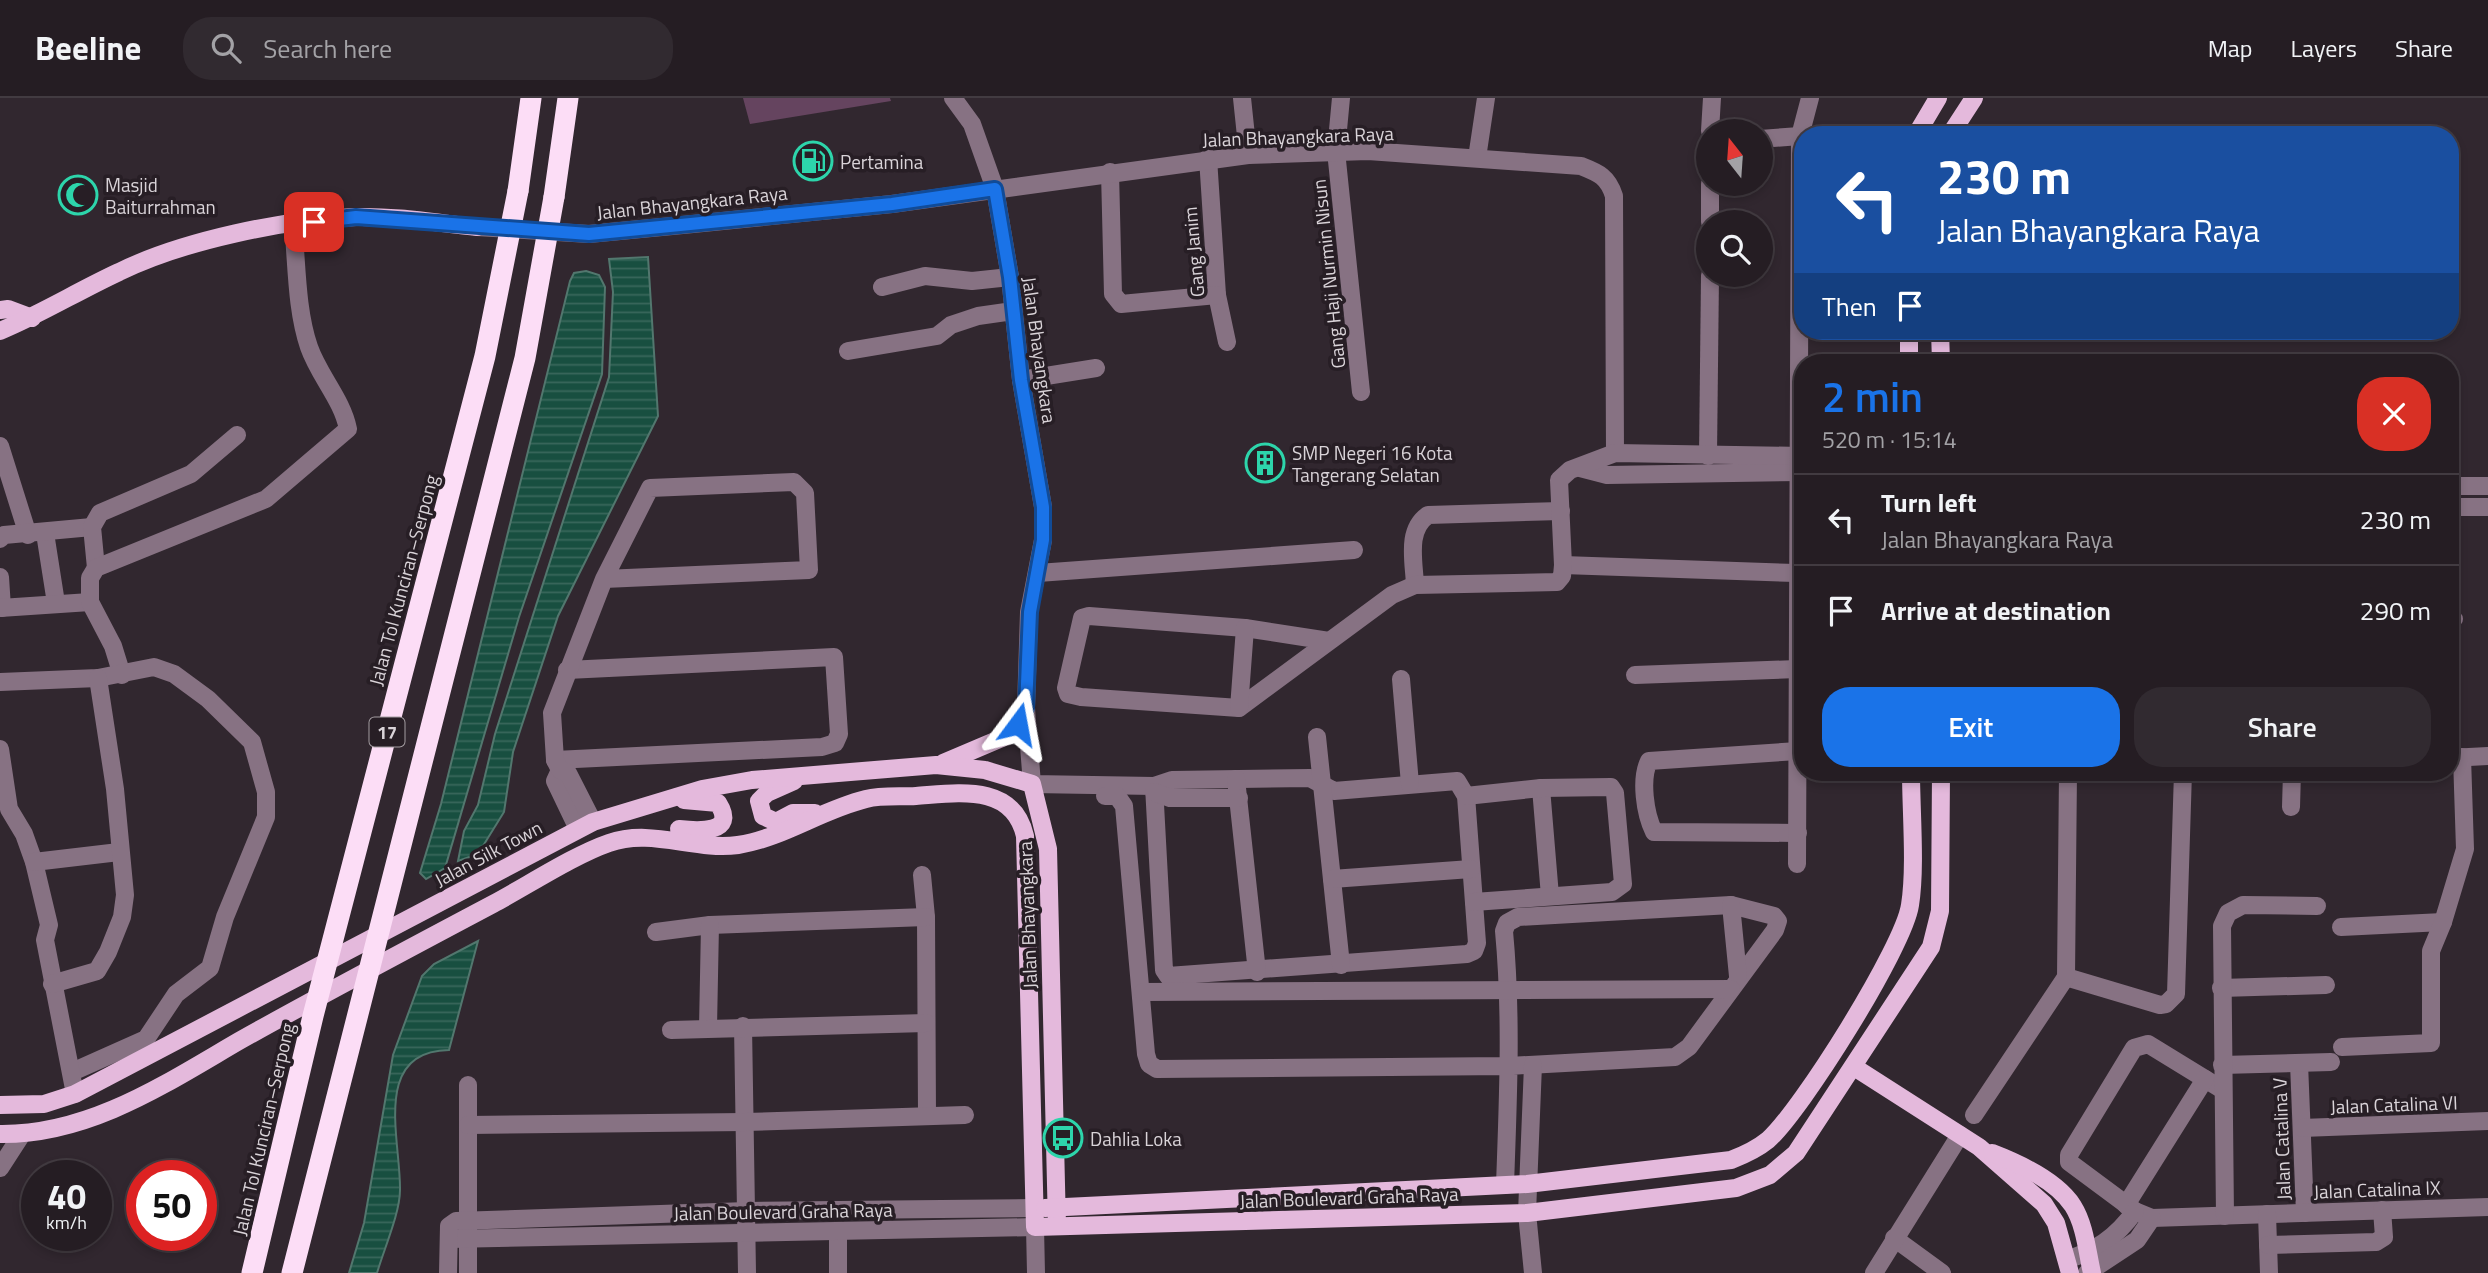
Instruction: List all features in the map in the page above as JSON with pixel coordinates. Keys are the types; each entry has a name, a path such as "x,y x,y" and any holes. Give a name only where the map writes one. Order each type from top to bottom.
{"highway":[{"name":"Jalan Tol Kunciran–Serpong","path":"252,1273 313,1016 485,356 518,191 531,98"},
{"name":"17","path":"292,1273 525,358 554,197 568,98"}],"main road":[{"path":"1921,126 1938,98"},
{"path":"1956,126 1974,98"},
{"name":"Jalan Bhayangkara Raya","path":"0,331 32,318 120,271 204,242 293,224 356,217 477,227"},
{"path":"0,310 8,309 32,318"},
{"path":"936,765 1010,735 1026,708"},
{"name":"Jalan Silk Town","path":"0,1105 44,1104 75,1094 585,826 652,801 702,789 807,775 936,765 985,770 1032,784"},
{"path":"807,775 767,793 759,802 763,816 776,822 793,813 825,813"},
{"name":"Jalan Boulevard Graha Raya","path":"1057,1217 1527,1184 1731,1160 1768,1140 1783,1124 1836,1046 1898,943 1910,905 1911,781"},
{"name":"Jalan Boulevard Graha Raya","path":"1034,1217 1527,1213 1736,1188 1754,1183 1770,1175 1796,1153 1931,947 1940,911 1941,781"},
{"name":"Jalan Bhayangkara","path":"1032,784 1048,849 1057,1217"},
{"name":"Jalan Bhayangkara","path":"825,813 868,799 974,792 995,799 1018,814 1026,836 1034,1217"},
{"path":"0,1134 22,1134 74,1125 128,1103 333,989 609,842 644,838 673,829 706,832 717,827 723,819 723,811 718,803 702,800 652,801"},
{"path":"644,838 735,845 767,839 825,813"},
{"path":"1854,1067 1979,1147 2044,1204 2056,1223 2069,1266"},
{"path":"1979,1147 2015,1161 2060,1191 2072,1204 2081,1222 2090,1268"}],"street":[{"name":"Jalan Bhayangkara","path":"953,98 972,124 995,189 1010,277 1021,380 1043,507 1043,540 1030,612 1026,708 1032,784"},
{"path":"1242,98 1248,155"},
{"name":"Gang Haji Nurmin Nisun","path":"1341,98 1336,152 1361,392"},
{"path":"1477,158 1486,98"},
{"path":"1711,119 1712,98"},
{"path":"1803,126 1810,98"},
{"path":"1773,138 1794,136"},
{"name":"Jalan Bhayangkara Raya","path":"477,227 589,234 892,204 1208,158 1248,155 1336,152 1581,166 1601,174 1610,183 1614,196 1615,453"},
{"name":"Gang Janim","path":"1208,158 1217,295 1227,342"},
{"path":"1110,172 1115,301 1121,304 1217,295"},
{"path":"96,568 266,499 348,429 345,416 309,346 293,224"},
{"path":"881,287 925,275 972,281 1010,277"},
{"path":"1708,456 1710,287"},
{"path":"848,351 937,336 951,325 978,316 1013,311"},
{"path":"1021,380 1096,368"},
{"path":"122,675 113,646 90,601 90,578 96,568 92,527 100,513 191,474 237,435"},
{"path":"0,446 36,534 56,603"},
{"path":"1329,641 1245,628 1096,616 1082,618 1066,688 1068,694 1081,697 1239,708 1392,595 1415,584 1557,582 1562,576 1563,565 1559,480 1570,470 1615,453 1708,456 1794,463"},
{"path":"1580,468 1607,475 1794,464"},
{"path":"585,826 555,781 557,765 552,713 604,579 650,488 794,482 805,493 809,570 604,579"},
{"path":"2459,486 2488,486"},
{"path":"2459,507 2488,508"},
{"path":"1415,584 1414,536 1418,522 1428,515 1561,511"},
{"path":"0,539 4,535 92,527"},
{"path":"1038,573 1354,550"},
{"path":"1563,565 1794,573"},
{"path":"0,577 1,608 90,601"},
{"path":"1239,708 1245,628"},
{"path":"557,765 822,747 835,743 839,734 834,657 567,670"},
{"path":"0,682 98,678 153,667 174,674 208,699 252,742 266,792 266,817 225,917 210,968 176,994 146,1039 72,1072"},
{"path":"1635,675 1794,669"},
{"path":"52,984 97,971 122,917 125,895 115,789 98,678"},
{"path":"1401,679 1410,784"},
{"path":"1317,737 1341,965"},
{"path":"0,749 9,809 24,834 34,862 49,925 45,940 75,1094"},
{"path":"1794,751 1649,761 1645,769 1648,819 1654,832 1798,833"},
{"path":"2459,757 2488,756"},
{"path":"1310,778 1322,782 1334,791 1457,781 1466,796 1475,951 1467,954 1257,972 1168,976 1164,970 1154,789 1172,780 1194,779 1310,778"},
{"path":"1194,779 1195,799"},
{"path":"1236,779 1257,972"},
{"path":"1797,864 1798,781"},
{"path":"1974,1115 2066,977 2068,781"},
{"path":"2066,977 2160,1005 2166,1004 2176,993 2183,781"},
{"path":"2291,807 2292,781"},
{"path":"2342,1046 2431,1043 2431,951 2443,922 2465,849 2458,781"},
{"path":"1032,784 1154,789 1170,798 1239,798"},
{"path":"1466,796 1541,788 1611,787 1615,793 1623,884 1612,892 1474,902"},
{"path":"1541,788 1550,897"},
{"path":"1105,796 1117,796 1124,806 1143,992 1146,1054 1149,1064 1157,1069 1509,1066 1675,1057 1689,1048 1775,930 1778,921 1774,916 1731,905 1518,917 1507,923 1504,931 1509,990 1509,1066 1505,1185"},
{"path":"34,862 120,852"},
{"path":"1332,878 1471,869"},
{"path":"922,875 926,917 927,1115"},
{"path":"1731,905 1735,983"},
{"path":"2225,1216 2221,926 2228,913 2243,905 2317,906"},
{"path":"656,932 710,925 926,917"},
{"path":"2341,927 2443,922"},
{"path":"708,1028 710,925"},
{"path":"1143,992 1509,990 1735,983"},
{"path":"2221,988 2326,985"},
{"path":"671,1030 926,1023"},
{"path":"743,1026 747,1273"},
{"path":"2069,1266 2090,1268 2137,1240 2152,1219 2131,1208 2071,1164 2069,1157 2134,1048 2140,1044 2148,1044 2223,1090"},
{"path":"2222,1065 2331,1062"},
{"name":"Jalan Catalina V","path":"2299,1063 2305,1213"},
{"path":"1532,1065 1527,1213 1533,1273"},
{"path":"2090,1268 2122,1229 2131,1208 2205,1079"},
{"path":"468,1085 468,1273"},
{"path":"468,1125 745,1122 965,1115"},
{"name":"Jalan Catalina VI","path":"2302,1128 2488,1121"},
{"path":"0,1168 22,1134"},
{"path":"1874,1273 1960,1135"},
{"name":"Jalan Catalina IX","path":"2152,1219 2488,1207"},
{"path":"2268,1245 2376,1242 2384,1237 2382,1210"},
{"name":"Jalan Boulevard Graha Raya","path":"469,1220 747,1211 1034,1217"},
{"path":"2267,1214 2269,1273"},
{"path":"1034,1217 1036,1273"},
{"name":"Jalan Boulevard Graha Raya","path":"449,1239 747,1231 838,1233 1034,1217"},
{"path":"1035,1249 1057,1217"},
{"path":"449,1273 449,1226 456,1221 469,1220"},
{"path":"838,1233 838,1273"},
{"path":"1894,1238 1942,1273"}],"shaded area":[{"path":"743,98 890,98 891,101 750,124"},
{"path":"648,257 658,416 558,616 513,752 504,812 478,854 458,861 464,831 478,805 495,734 609,377 613,292 609,259"},
{"path":"586,271 599,275 605,287 602,374 519,617 445,868 426,879 420,873 441,804 570,281 574,273"},
{"path":"478,941 449,1050 425,1054 409,1065 399,1082 395,1124 399,1199 395,1220 377,1273 349,1273 364,1223 393,1055 422,976 434,964"}],"place":[{"name":"Pertamina","path":"813,161"},
{"name":"Masjid Baiturrahman","path":"78,195"},
{"name":"SMP Negeri 16 Kota Tangerang Selatan","path":"1265,463"},
{"name":"Dahlia Loka","path":"1063,1138"}],"route":[{"path":"314,222 356,217 589,234 892,204 995,189 1010,277 1021,380 1043,507 1043,540 1030,612 1026,708 1018,724"}]}
